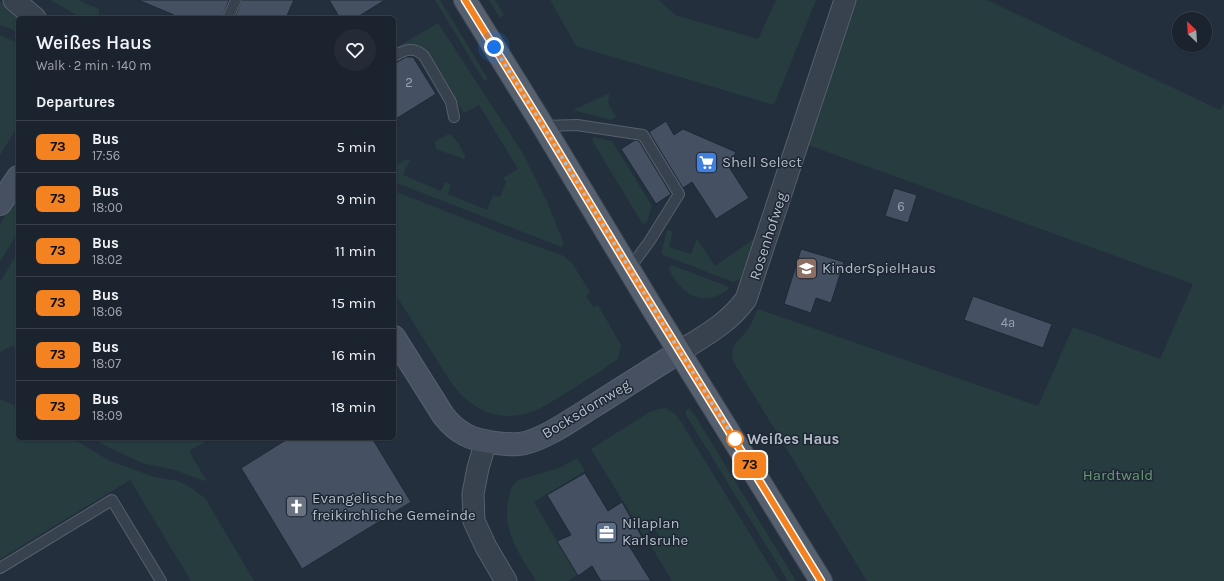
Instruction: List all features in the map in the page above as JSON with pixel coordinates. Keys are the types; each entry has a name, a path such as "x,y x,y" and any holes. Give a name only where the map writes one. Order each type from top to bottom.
{"main road":[{"path":"465,0 821,581"},
{"path":"0,204 16,180"},
{"name":"Bocksdornweg","path":"396,340 450,424 466,435 486,441 520,444 534,440 559,428 680,352"}],"street":[{"path":"14,0 33,16"},
{"name":"Rosenhofweg","path":"680,352 731,317 746,299 845,0"},
{"path":"486,441 478,468 473,494 474,521 486,547 506,581"}],"lane":[{"path":"229,16 236,0"},
{"path":"396,55 409,50 419,52 424,56 451,102 454,117"},
{"path":"543,126 577,125 643,135 679,194 649,242 629,269"},
{"path":"0,568 112,500 161,581"}],"green space":[{"path":"50,0 78,0 99,9 99,16 78,16"},
{"path":"435,0 440,0 488,79 484,81"},
{"path":"489,0 495,0 504,15 500,18"},
{"path":"550,0 659,0 675,15 758,39 776,0 816,0 774,105 576,46"},
{"name":"Hardtwald","path":"853,0 987,0 1220,110 1224,102 1224,581 867,581 733,361 733,349 747,331 758,309 1038,406 1073,327 1160,359 1193,284 808,145"},
{"path":"0,1 17,16 16,31 0,25"},
{"path":"438,23 524,155 548,204 564,244 561,247 396,183 396,165 405,160 410,160 403,175 441,191 445,182 451,184 448,194 487,210 493,195 500,197 506,182 503,178 518,169 479,105 464,113 437,67 421,47 414,45 396,50 396,48"},
{"path":"0,35 16,42 16,129 0,155"},
{"path":"610,93 608,102 616,117 611,120 573,110"},
{"path":"449,134 458,144 465,156 464,159 436,148 435,142"},
{"path":"594,137 612,141 652,206 646,224 642,223 593,142 592,139"},
{"path":"396,192 564,256 572,263 590,292 586,296 593,307 598,305 621,345 618,359 552,402 520,415 499,415 480,409 464,397 450,381 396,295"},
{"path":"16,198 16,235 0,262 0,224"},
{"path":"667,230 673,231 669,247 691,254 697,239 715,266 757,237 745,277 733,282 661,254"},
{"path":"16,255 16,348 12,346 0,352 0,282"},
{"path":"671,265 727,286 728,290 710,298 693,296 674,278 669,269"},
{"path":"0,399 16,406 16,440 75,440 108,460 154,477 178,481 190,487 205,498 254,581 191,581 130,480 0,559"},
{"path":"666,408 678,417 779,581 672,581 651,546 661,539 655,529 644,536 591,449 648,413"},
{"path":"690,409 696,417 796,581 788,581 686,415 686,410"},
{"path":"96,440 208,440 189,451 206,480 204,481 175,470 142,463"},
{"path":"577,458 585,471 534,502 577,575 568,581 536,581 519,553 510,534 507,513 508,499 512,487 518,480 559,468"}],"building":[{"path":"138,0 229,0 223,16 176,16"},
{"path":"242,0 294,0 287,16 236,16"},
{"path":"329,0 385,0 359,16 339,16"},
{"path":"406,57 413,57 436,94 396,119 396,63"},
{"path":"666,121 674,135 683,129 736,152 729,167 749,198 716,219 692,182 683,188 649,132"},
{"path":"635,140 639,141 671,194 656,204 621,149"},
{"path":"894,188 917,195 908,223 885,216"},
{"path":"801,249 844,262 831,303 816,298 811,313 784,304"},
{"path":"973,296 1052,324 1043,348 964,320"},
{"name":"Evangelische freikirchliche Gemeinde","path":"286,440 373,440 411,502 302,569 241,468"},
{"path":"585,473 608,511 622,502 642,537 628,544 651,581 601,581 592,566 578,576 557,541 571,535 547,495"}],"bus line":[{"name":"73","path":"465,0 821,581"}],"place":[{"name":"Shell Select","path":"706,162"},
{"name":"KinderSpielHaus","path":"807,268"},
{"name":"Weißes Haus","path":"735,439"},
{"name":"Evangelische freikirchliche Gemeinde","path":"297,507"},
{"name":"Nilaplan Karlsruhe","path":"607,532"}],"route":[{"path":"494,47 704,392 735,439"}]}
